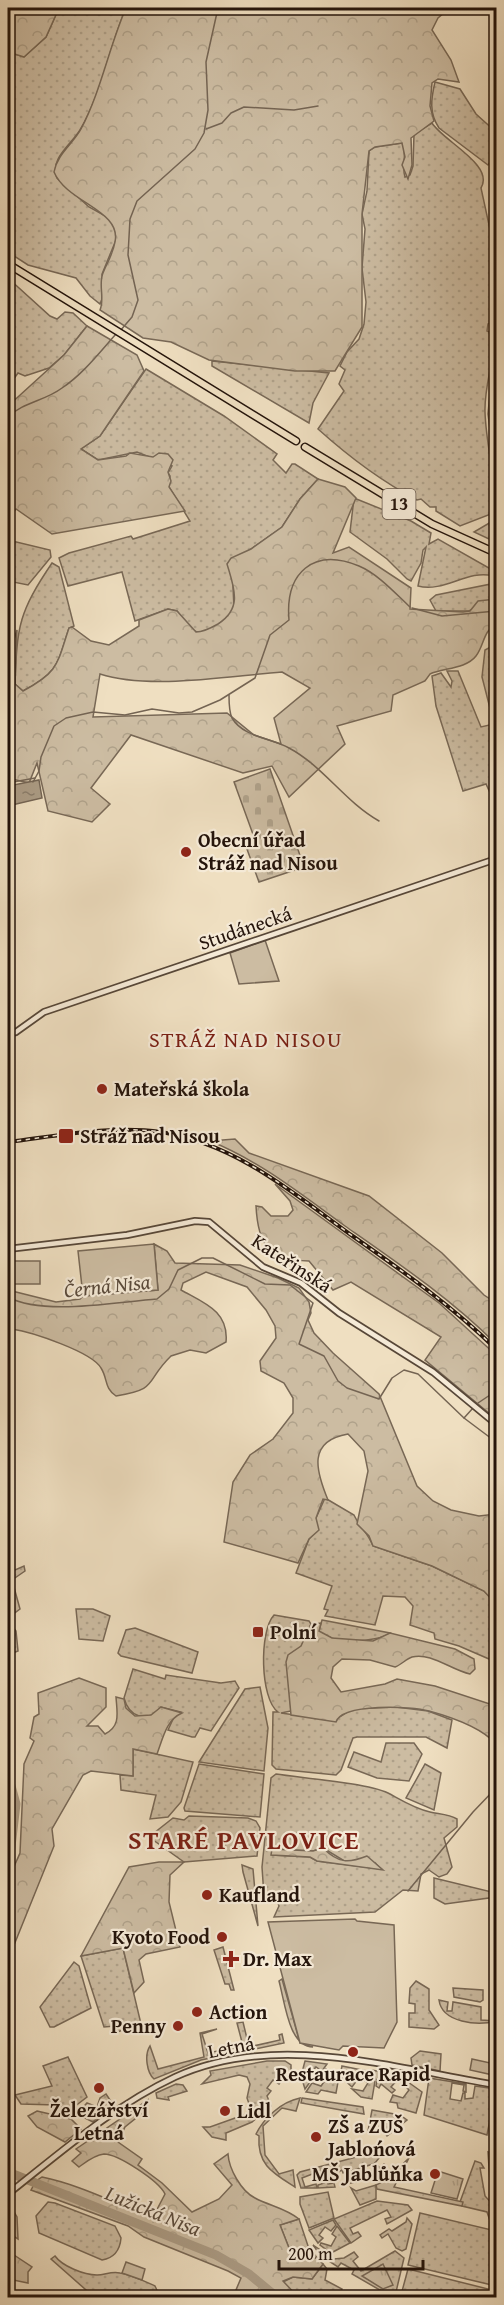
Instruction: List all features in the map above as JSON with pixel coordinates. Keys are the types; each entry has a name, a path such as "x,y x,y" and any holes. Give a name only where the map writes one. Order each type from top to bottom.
{"main road":[{"path":"8,264 296,441"},
{"name":"13","path":"305,447 432,524 496,554"}],"street":[{"name":"Studánecká","path":"8,1034 16,1032 34,1017 49,1011 496,859"},
{"name":"Kateřinská","path":"8,1249 127,1235 195,1221 209,1222 263,1267 301,1283 342,1316 434,1372 496,1424"},
{"name":"Letná","path":"8,2194 134,2100 176,2076 243,2058 295,2054 329,2057 496,2085"}],"green space":[{"path":"8,8 59,8 46,37 24,57 8,52"},
{"path":"59,8 126,8 88,116 58,158 55,171 57,178 89,207 109,218 115,227 116,240 102,274 104,294 100,304 90,296 76,278 28,265 8,252 8,52 24,57 46,37"},
{"path":"126,8 450,8 438,18 432,30 451,60 459,82 438,79 432,83 430,106 434,121 411,138 412,165 408,179 402,165 405,157 402,143 375,147 369,151 362,214 362,327 335,371 295,371 209,360 171,342 143,338 100,310 101,282 114,246 115,231 102,214 70,192 54,172 58,160 78,134 88,114"},
{"path":"435,82 460,89 476,114 496,132 496,160 493,158 488,165 439,128 432,106"},
{"path":"432,123 475,162 481,171 483,179 481,188 494,248 494,320 488,324 487,331 494,334 494,344 485,412 496,512 460,526 436,511 436,507 430,507 421,499 417,500 378,476 318,429 344,391 339,384 345,370 340,366 347,352 359,339 364,324 366,302 362,268 365,229 362,214 367,191 369,151 375,147 402,143 405,177 410,175 413,166 414,134"},
{"path":"8,278 50,316 57,319 65,312 73,313 87,326 64,355 49,368 25,376 18,373 8,387"},
{"path":"87,326 137,355 144,371 100,436 81,449 98,460 126,456 130,453 153,457 159,453 168,454 173,460 168,472 171,481 169,487 185,511 52,534 16,509 8,519 8,406 64,355"},
{"path":"496,358 496,475 488,414 493,361"},
{"path":"212,361 329,373 313,403 309,423 212,366"},
{"path":"146,369 224,416 277,454 273,460 286,473 292,464 295,464 318,479 300,499 282,527 251,549 233,586 234,609 216,626 204,632 193,630 177,611 168,609 135,621 122,572 68,586 59,558 69,553 131,536 133,539 190,521 169,487 168,473 172,466 137,452 98,460 81,449 100,436"},
{"path":"318,479 345,487 356,498 333,553 349,547 411,588 410,609 463,612 470,611 478,601 496,599 496,624 486,635 476,656 460,666 430,674 425,681 393,695 391,711 337,726 345,744 289,797 272,766 243,773 131,735 91,788 110,804 92,822 48,811 37,763 29,783 8,778 8,659 17,630 15,684 23,691 44,678 55,666 69,628 72,627 91,641 109,645 139,626 139,620 168,609 177,611 196,632 210,628 226,618 234,604 234,589 227,564 231,558 251,549 282,527 300,499","holes":["282,672 310,688 274,718 281,744 254,735 227,713 93,717 100,674 120,679 165,681"]},
{"path":"354,498 411,521 431,533 429,544 438,539 496,572 493,576 474,576 437,586 418,586 426,547 423,550 421,563 411,581 407,579 387,559 350,532"},
{"path":"496,519 496,538 489,539 474,532"},
{"path":"8,540 50,550 51,557 28,585 8,581"},
{"path":"52,563 59,567 74,626 69,628 55,666 44,678 23,691 15,684 19,633 26,607"},
{"path":"496,583 496,599 492,598 469,611 436,611 430,600 436,595"},
{"path":"496,644 496,806 486,784 463,791 436,706 432,676 441,673 451,687 452,681 447,671 458,671 481,727 494,724 482,677 485,650"},
{"path":"270,769 304,867 259,882 244,841 254,837 234,782"},
{"path":"265,940 279,981 239,984 230,953"},
{"path":"235,1139 249,1153 369,1196 442,1253 484,1295 496,1303 496,1344 424,1282 297,1191 246,1158 210,1141"},
{"path":"275,1184 439,1303 496,1355 496,1419 425,1360 441,1337 351,1282 333,1290 309,1261 284,1257 268,1248 259,1231 256,1206 262,1207 271,1216 288,1216 293,1210 290,1201"},
{"path":"154,1244 167,1251 175,1263 240,1265 299,1288 309,1302 311,1313 308,1320 314,1333 379,1394 417,1486 433,1501 451,1510 479,1516 496,1514 496,1604 484,1591 432,1566 373,1546 369,1536 357,1524 368,1471 364,1451 348,1434 326,1443 320,1450 318,1468 328,1500 323,1499 316,1518 319,1530 309,1539 298,1563 224,1542 233,1482 250,1455 273,1439 293,1413 293,1398 284,1383 261,1371 260,1361 276,1338 275,1326 266,1310 247,1287 206,1272 183,1283 181,1290 206,1304 219,1315 226,1331 226,1342 206,1353 190,1350 171,1356 146,1387 116,1396 108,1387 101,1368 74,1349 47,1338 12,1329 8,1337 8,1290 56,1302 80,1299 83,1296 158,1290"},
{"path":"154,1244 158,1290 83,1296 78,1251"},
{"path":"8,1261 40,1261 40,1284 8,1284"},
{"path":"325,1498 354,1515 373,1546 432,1566 484,1591 496,1604 496,1662 459,1646 435,1639 434,1633 410,1625 413,1606 405,1597 383,1596 375,1625 325,1616 328,1610 324,1609 332,1586 296,1573 309,1539 316,1531 316,1518"},
{"path":"24,1566 25,1571 12,1580 20,1609 8,1618 8,1573"},
{"path":"76,1609 93,1609 110,1616 103,1641 79,1639"},
{"path":"274,1615 309,1621 311,1624 289,1675 291,1711 281,1713 323,1719 338,1718 352,1709 396,1707 428,1711 452,1720 447,1748 426,1737 357,1737 353,1738 341,1770 336,1775 276,1769 272,1765 273,1712 278,1712 272,1705 268,1694 264,1665 266,1635"},
{"path":"322,1620 390,1633 375,1639 342,1640 324,1635 319,1631"},
{"path":"10,1623 16,1631 18,1651 8,1655 8,1624"},
{"path":"321,1623 319,1631 332,1638 373,1641 390,1633 455,1649 474,1659 475,1669 470,1674 434,1659 419,1656 412,1657 395,1667 370,1660 342,1659 333,1667 331,1678 341,1692 385,1684 397,1679 435,1686 496,1706 496,1744 465,1723 420,1709 394,1707 364,1709 341,1716 336,1722 291,1715 286,1662 288,1655 301,1646 311,1624"},
{"path":"135,1628 198,1652 192,1673 121,1656 118,1653 126,1630"},
{"path":"133,1669 165,1679 166,1675 221,1683 235,1681 239,1688 211,1731 200,1728 195,1737 192,1737 168,1730 174,1717 181,1712 161,1707 144,1717 130,1710 124,1698"},
{"path":"79,1678 106,1688 106,1707 87,1726 98,1726 105,1734 116,1723 116,1697 124,1699 126,1708 135,1716 151,1715 161,1707 182,1713 172,1720 157,1754 133,1749 133,1776 91,1771 83,1775 52,1829 54,1846 8,1960 8,1880 20,1853 24,1764 34,1741 30,1738 34,1717 39,1714 38,1693"},
{"path":"260,1687 268,1728 264,1771 199,1762 245,1689"},
{"path":"386,1743 414,1743 422,1754 409,1781 377,1778 348,1767 354,1752 381,1762"},
{"path":"133,1749 193,1762 181,1802 168,1817 150,1819 156,1795 121,1790 120,1775 133,1776"},
{"path":"199,1764 264,1774 260,1817 185,1811 184,1808"},
{"path":"425,1764 441,1773 434,1810 406,1798"},
{"path":"276,1774 365,1786 388,1793 419,1809 454,1817 457,1819 457,1827 444,1838 452,1867 447,1874 439,1877 429,1870 421,1874 418,1891 403,1890 375,1912 274,1917 279,1906 276,1898 264,1896 262,1867 271,1778","holes":["323,1848 346,1862 375,1863 381,1869 317,1861 310,1857 272,1855 272,1849 313,1851"]},
{"path":"189,1816 248,1818 256,1821 260,1828 257,1856 184,1862 149,1837 173,1818 184,1820"},
{"path":"323,1848 334,1857 344,1861 367,1856 383,1870 317,1861 310,1857 271,1855 272,1849 313,1851"},
{"path":"159,1862 184,1862 170,1875 169,1902 180,1947 146,1954 139,1960 144,1982 134,1993 123,1948 81,1956 129,1867"},
{"path":"242,1865 253,1869 258,1926 243,1872"},
{"path":"434,1878 496,1893 496,1897 445,1904 434,1898"},
{"path":"355,1919 394,1925 397,2022 384,2048 343,2046 339,2050 300,2043 268,1922"},
{"path":"223,1947 234,1990 231,1990 229,1984 225,1984 214,1950"},
{"path":"123,1948 141,2024 117,2032 115,2026 104,2027 81,1956"},
{"path":"74,1962 79,1966 91,2008 50,2027 40,2007"},
{"path":"282,1979 299,2041 286,2012 279,1981"},
{"path":"416,1981 429,1989 429,2010 439,2025 434,2029 409,2027 409,2013 415,2013 415,2004 409,2003 410,1988"},
{"path":"453,1988 483,1990 483,2000 480,2002 454,1997"},
{"path":"439,2000 448,2002 447,2011 452,2011 453,2002 481,2007 481,2020 496,2021 471,2023 462,2021 447,2014"},
{"path":"243,2022 249,2047 280,2040 279,2035 282,2034 284,2043 201,2060 154,2079 152,2076 147,2059 150,2046 158,2069 204,2057 200,2033 217,2029 202,2034 208,2053 243,2046 237,2023"},
{"path":"420,2051 441,2054 440,2071 412,2065 411,2058"},
{"path":"68,2057 87,2097 70,2110 56,2105 21,2104 15,2095 52,2086 43,2066"},
{"path":"472,2059 495,2064 493,2075 470,2070"},
{"path":"267,2061 285,2061 291,2065 291,2075 284,2077 279,2084 273,2080 267,2088 271,2091 267,2096 271,2106 252,2122 226,2133 226,2140 212,2137 203,2127 210,2127 252,2112 247,2098 250,2084 247,2077 239,2075 202,2084 211,2075 210,2071"},
{"path":"305,2061 327,2064 322,2071 316,2067 309,2075 313,2078 305,2089 301,2076"},
{"path":"342,2066 367,2071 364,2076 357,2072 351,2080 355,2083 352,2087 340,2076"},
{"path":"326,2069 335,2076 333,2079 338,2082 336,2093 321,2090 318,2094 306,2092 312,2083 321,2086 327,2078 323,2075"},
{"path":"371,2070 407,2077 403,2083 398,2079 391,2087 395,2090 392,2093 381,2084 379,2088 376,2086 377,2080 368,2074"},
{"path":"367,2075 375,2081 372,2099 361,2097 352,2089 363,2091 368,2083 364,2080"},
{"path":"429,2078 466,2084 466,2092 463,2091 464,2085 452,2083 450,2099 461,2101 463,2093 465,2093 465,2099 473,2098 475,2086 496,2089 487,2135 424,2115"},
{"path":"408,2082 422,2092 416,2113 398,2108 397,2103 390,2102 393,2095 403,2098 409,2090 405,2086"},
{"path":"176,2084 183,2085 187,2091 168,2097 169,2100 157,2098 156,2093"},
{"path":"106,2094 112,2103 93,2122 77,2114 87,2103 97,2107 100,2098"},
{"path":"300,2098 296,2111 282,2108 263,2126 265,2155 279,2174 293,2170 295,2187 268,2167 261,2154 259,2136 256,2134 274,2112 286,2103"},
{"path":"302,2098 363,2107 364,2114 301,2103"},
{"path":"148,2100 146,2110 125,2127 118,2142 142,2159 138,2165 162,2183 192,2212 219,2199 232,2185 214,2164 228,2154 233,2173 250,2195 299,2219 280,2225 289,2248 318,2259 323,2264 312,2279 293,2277 283,2281 298,2297 233,2297 241,2278 228,2271 144,2237 128,2226 31,2190 36,2181 42,2177 56,2180 153,2217 165,2194 155,2182 138,2169 119,2158 104,2154 94,2157 79,2167 72,2161 81,2153 76,2149"},
{"path":"372,2110 400,2115 407,2120 387,2136 382,2128 368,2131"},
{"path":"37,2111 71,2119 81,2129 65,2142 37,2127 28,2116"},
{"path":"375,2152 379,2158 375,2163 380,2168 384,2164 387,2167 371,2177 370,2172 375,2170 373,2164 351,2171 352,2177 359,2176 360,2181 346,2184 345,2180 351,2178 349,2172 343,2173 342,2170 326,2178 328,2184 334,2183 335,2187 318,2188 318,2185 324,2183 320,2171 302,2178 305,2187 316,2184 317,2188 301,2188 297,2175 300,2172"},
{"path":"488,2152 496,2156 496,2199 490,2183"},
{"path":"409,2158 394,2187 463,2202 462,2206 377,2189 376,2185 386,2180"},
{"path":"475,2161 481,2163 484,2168 480,2168 485,2196 495,2207 489,2218 487,2212 462,2206 460,2202"},
{"path":"438,2171 463,2179 457,2199 431,2193"},
{"path":"376,2185 376,2199 360,2205 351,2188 356,2191"},
{"path":"328,2192 334,2218 309,2228 300,2204 300,2197"},
{"path":"12,2198 13,2210 17,2217 18,2239 8,2232 8,2201"},
{"path":"377,2201 408,2205 412,2210 387,2224 385,2219 391,2217 387,2210 350,2228 353,2234 358,2232 361,2236 351,2243 334,2219"},
{"path":"48,2202 115,2226 121,2238 116,2253 102,2260 39,2233 36,2216"},
{"path":"420,2213 496,2231 496,2286 408,2265"},
{"path":"407,2218 412,2224 406,2249 402,2251 396,2248 388,2234 382,2238 380,2235 389,2229 392,2231 406,2222"},
{"path":"299,2219 308,2246 318,2259 289,2248 280,2225"},
{"path":"333,2220 336,2225 331,2231 325,2227 319,2235 323,2238 318,2243 309,2230"},
{"path":"337,2226 350,2243 331,2253 320,2245 321,2243 331,2246 336,2237 332,2234"},
{"path":"313,2245 334,2259 344,2258 354,2252 358,2257 353,2261 361,2271 395,2251 404,2258 396,2292 385,2293 352,2274 354,2270 341,2263 338,2267 321,2256"},
{"path":"11,2253 32,2267 28,2272 28,2283 8,2279 8,2256"},
{"path":"55,2256 68,2266 86,2273 97,2275 117,2273 138,2278 155,2286 160,2297 94,2297 51,2259"},
{"path":"126,2262 145,2269 142,2280 122,2273"},
{"path":"323,2264 327,2269 325,2280 342,2289 337,2297 298,2297 283,2282 293,2277 312,2279"},
{"path":"383,2264 393,2285 383,2289 362,2276"},
{"path":"408,2269 496,2291 496,2297 401,2295"}],"water":[{"path":"39,780 42,798 8,804 8,786"}],"waterway":[{"path":"120,331 132,317 138,300 128,255 130,219 137,201 195,149 204,133 208,110 206,62 218,8"},
{"path":"206,129 222,123 231,113 244,107 294,110 318,106"},
{"path":"8,417 20,408 55,392 70,382 116,334"},
{"path":"33,782 54,726 66,718 93,712 125,715 152,709 179,713 192,712 220,700 255,678 270,635 289,620 289,603 297,577 305,568 316,562 343,561 366,569 410,607"},
{"path":"412,608 442,616 496,611"},
{"path":"229,695 231,716 237,724 250,733 289,748 313,764 355,804 379,821"},
{"path":"8,783 35,778"},
{"name":"Černá Nisa","path":"8,1297 23,1303 59,1307 157,1299 169,1289 178,1270 202,1258 213,1258 265,1284 290,1285 313,1303 299,1344 324,1356 338,1381 347,1388 379,1399 392,1378 404,1370 418,1374 464,1418 496,1442"},
{"path":"478,1403 496,1391"},
{"path":"464,1418 473,1408"},
{"name":"Lužická Nisa","path":"8,1775 16,1804 8,1872"},
{"path":"408,1891 473,1812 496,1788"},
{"name":"Lužická Nisa","path":"8,2172 216,2255 249,2274 278,2298"}],"railway":[{"path":"8,1142 84,1132 142,1130 189,1138 215,1147 240,1159 287,1188 428,1290 496,1349"}],"place":[{"name":"Obecní úřad Stráž nad Nisou","path":"186,852"},
{"name":"Mateřská škola","path":"102,1089"},
{"name":"Stráž nad Nisou","path":"66,1136"},
{"name":"Polní","path":"258,1632"},
{"name":"Kaufland","path":"207,1895"},
{"name":"Kyoto Food","path":"222,1937"},
{"name":"Dr. Max","path":"231,1959"},
{"name":"Action","path":"197,2012"},
{"name":"Penny","path":"178,2026"},
{"name":"Restaurace Rapid","path":"353,2052"},
{"name":"Železářství Letná","path":"99,2088"},
{"name":"Lidl","path":"225,2111"},
{"name":"ZŠ a ZUŠ Jablońová","path":"316,2137"},
{"name":"MŠ Jablůňka","path":"435,2174"}],"district":[{"name":"STRÁŽ NAD NISOU","path":"246,1039"},
{"name":"STARÉ PAVLOVICE","path":"244,1840"}]}
